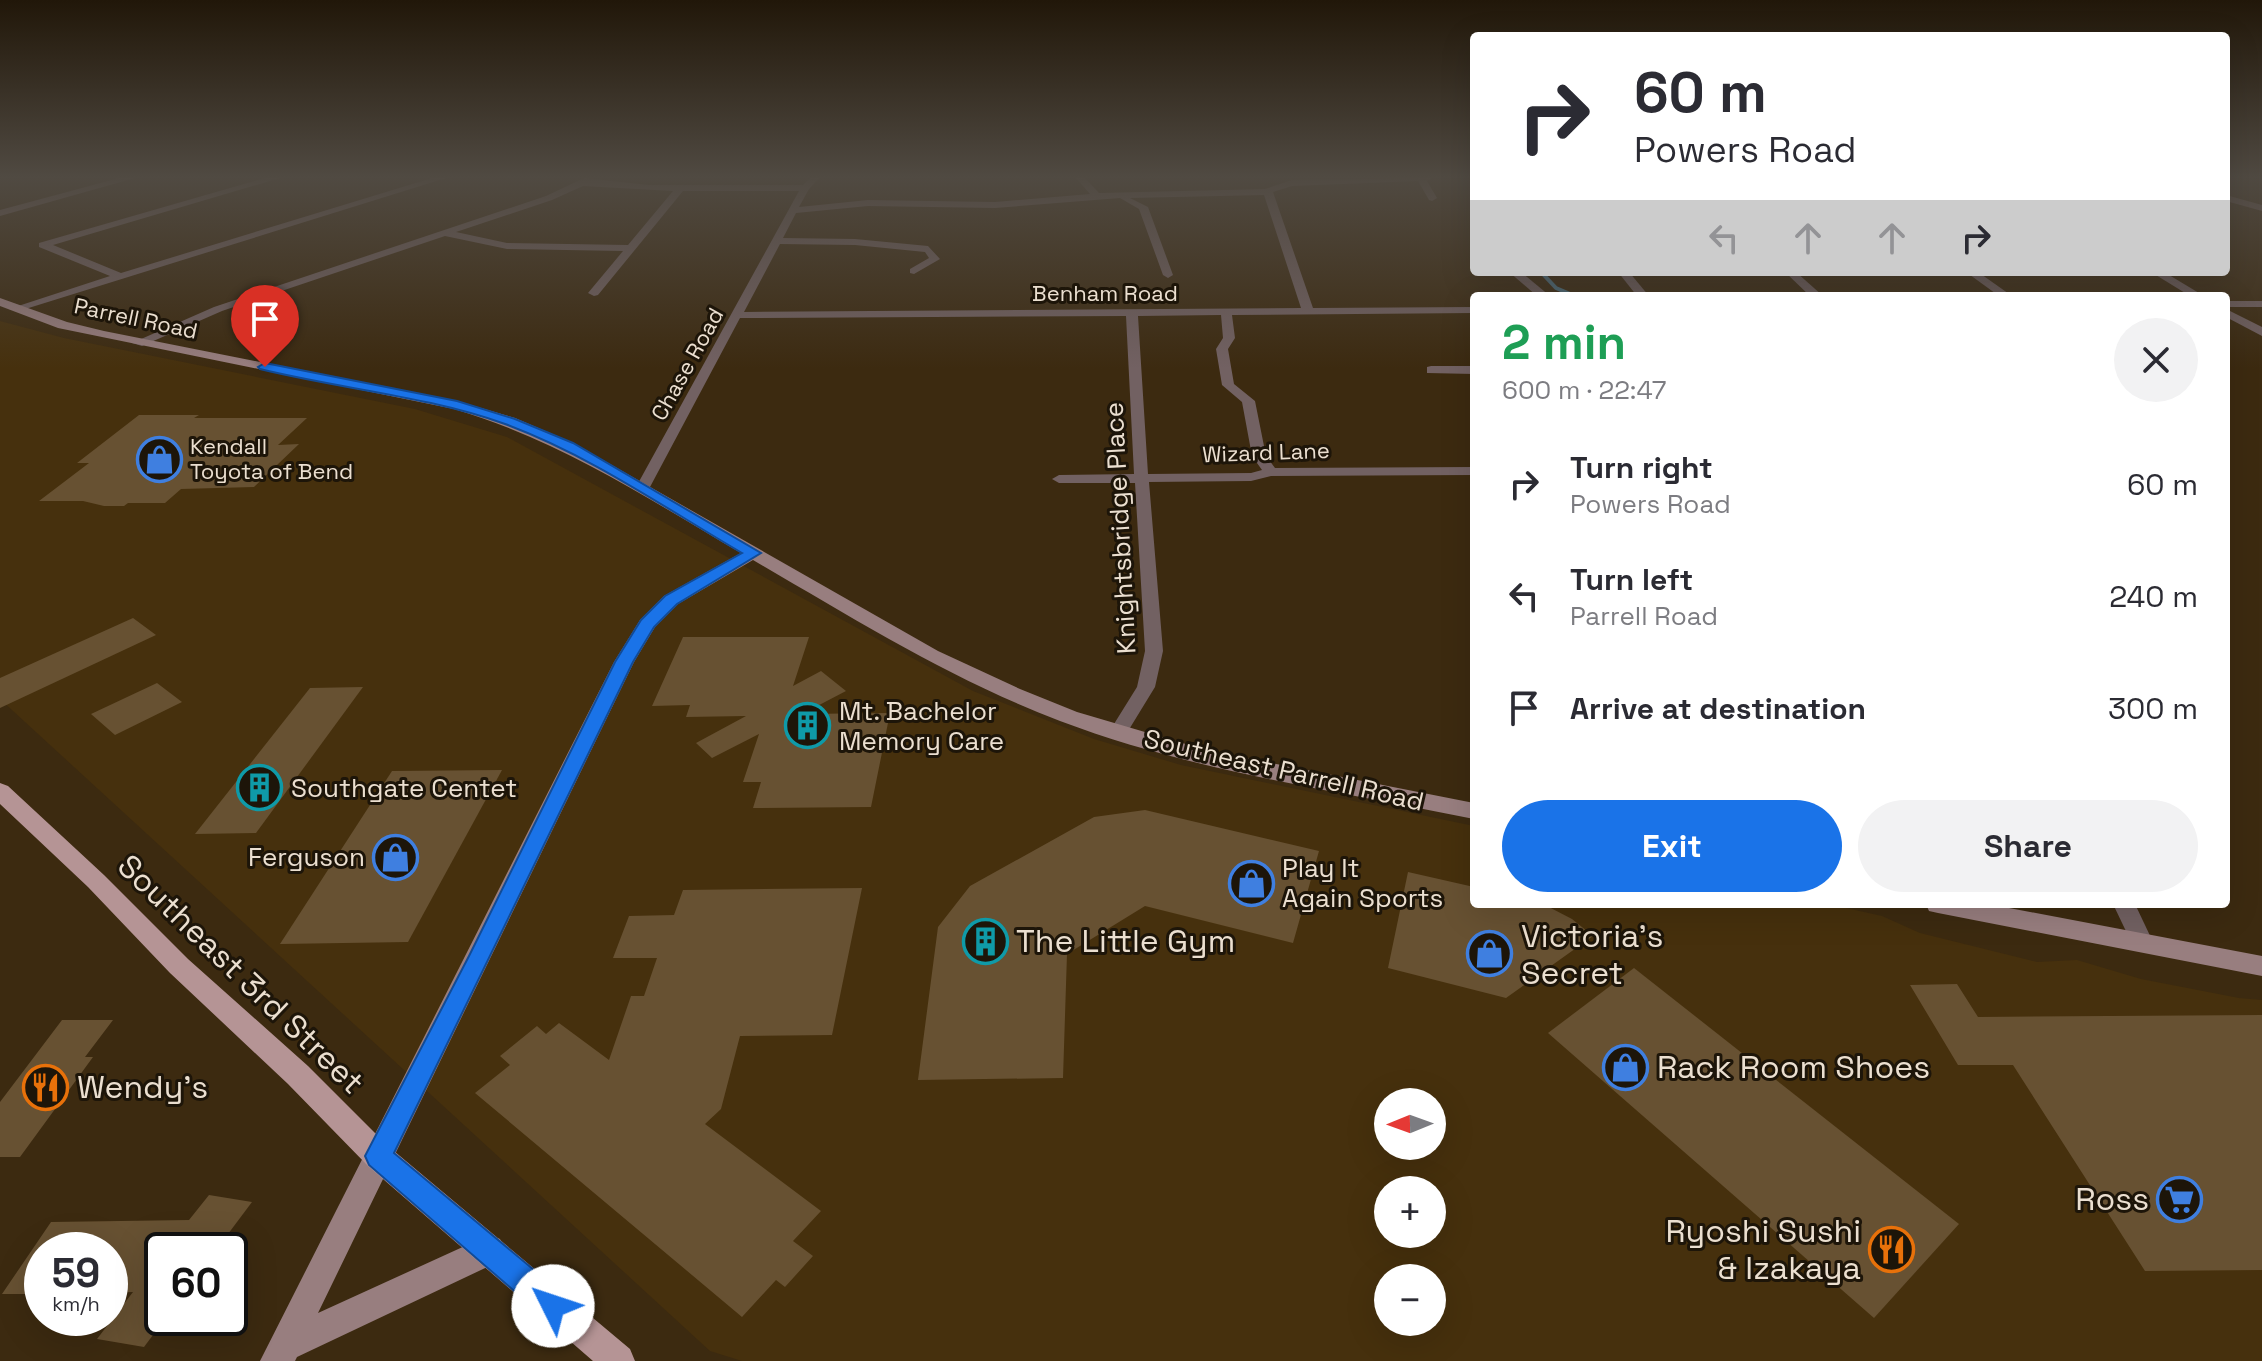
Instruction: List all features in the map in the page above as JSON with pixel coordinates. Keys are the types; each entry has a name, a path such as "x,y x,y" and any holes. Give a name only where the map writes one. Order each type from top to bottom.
{"main road":[{"name":"Southeast 3rd Street","path":"0,791 96,881 179,966 298,1075 378,1156 618,1361"}],"street":[{"path":"55,242 43,245 118,276"},
{"path":"7,306 233,242"},
{"path":"138,343 218,309 419,242"},
{"path":"485,242 507,246 629,248"},
{"path":"594,293 635,242"},
{"name":"Chase Road","path":"643,487 776,242"},
{"path":"817,242 928,249 935,259 914,271"},
{"path":"1156,242 1168,275"},
{"path":"1287,242 1308,311"},
{"path":"1519,276 1539,292"},
{"path":"1626,276 1640,292"},
{"path":"1794,276 1812,292"},
{"path":"1977,276 2000,292"},
{"path":"2163,276 2191,292"},
{"path":"2230,304 2262,304"},
{"name":"Parrell Road","path":"7,306 63,325 138,343 457,405 540,433 643,487 753,553"},
{"name":"Benham Road","path":"737,315 1470,310"},
{"path":"1226,312 1229,338 1222,349 1228,385 1248,401 1259,456 1271,472"},
{"name":"Knightsbridge Place","path":"1118,732 1146,687 1154,651 1132,313"},
{"path":"2230,314 2262,332"},
{"path":"1431,370 1470,370"},
{"name":"Wizard Lane","path":"1059,479 1251,477 1271,472 1470,471"},
{"path":"281,1353 480,958 624,662 647,624 671,600 753,553"},
{"name":"Southeast Parrell Road","path":"753,553 962,671 1027,700 1118,732 1205,757 1470,810"},
{"path":"1959,908 2262,966"},
{"path":"2126,908 2142,942"},
{"path":"281,1353 489,1250"}],"shaded area":[{"path":"0,321 64,338 415,409 507,437 973,691 1094,739 1181,765 1470,825 1470,908 1846,908 1882,916 1920,933 2037,962 2077,960 2141,979 2262,1000 2262,1361 742,1361 710,1351 0,699"}],"building":[{"name":"Kendall Toyota of Bend","path":"139,415 307,418 278,445 299,444 254,487 181,489 165,503 128,503 124,506 104,506 83,501 39,501 89,463 77,463"},
{"path":"133,618 156,635 0,708 0,678"},
{"name":"Mt. Bachelor Memory Care","path":"683,637 809,637 793,686 821,671 846,691 802,714 890,713 871,807 753,808 761,782 743,782 759,734 712,758 696,743 746,716 686,717 690,705 652,706"},
{"path":"157,683 182,702 115,735 91,714"},
{"name":"Southgate Centet","path":"363,687 256,833 195,834 310,688"},
{"name":"Ferguson","path":"502,770 408,942 280,944 392,771"},
{"path":"1145,810 1319,851 1293,943 1145,906 1067,954 1063,1078 918,1080 938,927 970,886 1094,817"},
{"name":"Victoria's Secret","path":"1408,872 1470,886 1470,908 1551,908 1572,919 1593,936 1506,998 1388,968"},
{"path":"862,888 832,1035 740,1036 721,1109 705,1124 821,1211 793,1241 813,1256 785,1287 776,1280 742,1317 475,1093 510,1065 500,1056 537,1026 546,1034 559,1023 609,1060 631,996 644,996 657,958 613,958 629,916 674,915 683,890"},
{"path":"1634,968 1959,1224 1874,1318 1548,1033"},
{"name":"Ross","path":"1957,984 1978,1017 2262,1015 2262,1270 2145,1271 2013,1065 1958,1065 1910,985"},
{"name":"Wendy's","path":"62,1020 113,1020 85,1057 93,1057 20,1157 0,1157 0,1102"},
{"path":"209,1195 252,1202 230,1232 144,1232 144,1336 152,1336 144,1347 97,1339 99,1336 128,1336 128,1299 133,1292 128,1292 128,1232 44,1232 51,1222 189,1220"},
{"path":"24,1262 24,1294 2,1294"}],"waterway":[{"path":"1545,276 1556,288 1566,292"}],"place":[{"name":"Kendall Toyota of Bend","path":"159,459"},
{"name":"Mt. Bachelor Memory Care","path":"808,726"},
{"name":"Southgate Centet","path":"260,788"},
{"name":"Ferguson","path":"396,857"},
{"name":"Play It Again Sports","path":"1251,883"},
{"name":"The Little Gym","path":"985,941"},
{"name":"Victoria's Secret","path":"1490,954"},
{"name":"Rack Room Shoes","path":"1626,1067"},
{"name":"Wendy's","path":"46,1087"},
{"name":"Ross","path":"2180,1199"},
{"name":"Ryoshi Sushi & Izakaya","path":"1892,1249"}],"route":[{"path":"265,367 457,405 510,421 568,446 753,553 671,600 647,624 624,662 480,958 378,1156 553,1306"}]}
